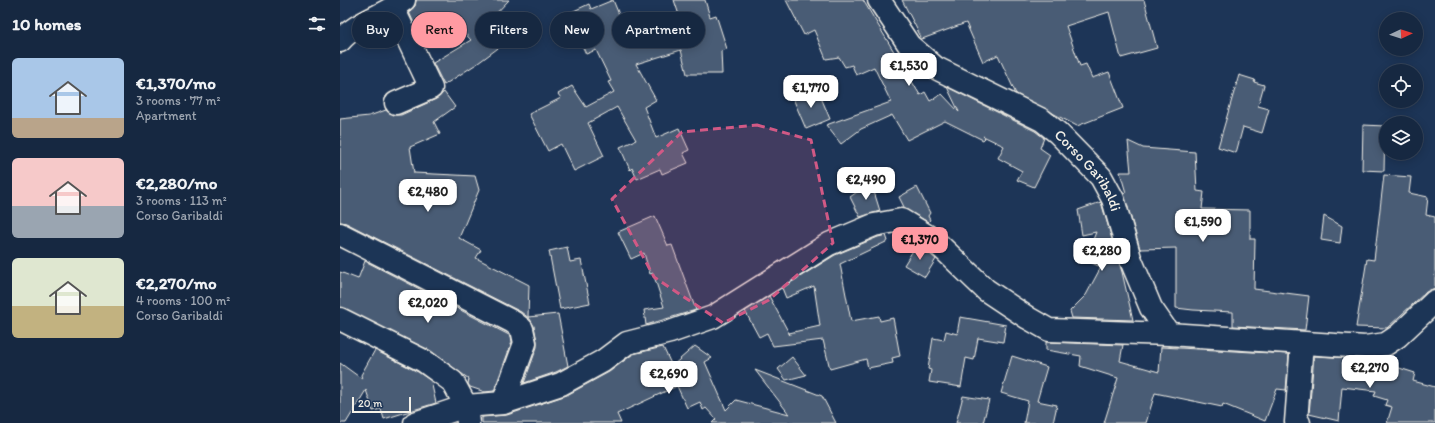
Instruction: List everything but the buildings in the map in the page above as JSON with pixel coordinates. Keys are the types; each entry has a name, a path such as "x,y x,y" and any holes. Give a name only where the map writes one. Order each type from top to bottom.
{"street":[{"name":"Corso Garibaldi","path":"879,0 909,45 936,68 1042,120 1058,133 1101,177 1113,199 1130,258 1151,308 1169,334"},
{"path":"343,33 398,4 430,88 396,103"},
{"path":"416,423 467,415 560,384 603,361 627,343 670,332 713,317 829,244 874,225 901,220 934,240 986,290 1049,330 1169,334 1365,347 1386,344 1398,336 1435,301"},
{"path":"340,234 513,322 522,330 525,343 503,403"},
{"path":"340,319 424,360 453,382 467,415"},
{"path":"1299,423 1296,422 1302,343"}],"highlighted area":[{"path":"757,125 811,140 833,243 769,300 723,323 654,277 612,199 682,132"}]}
